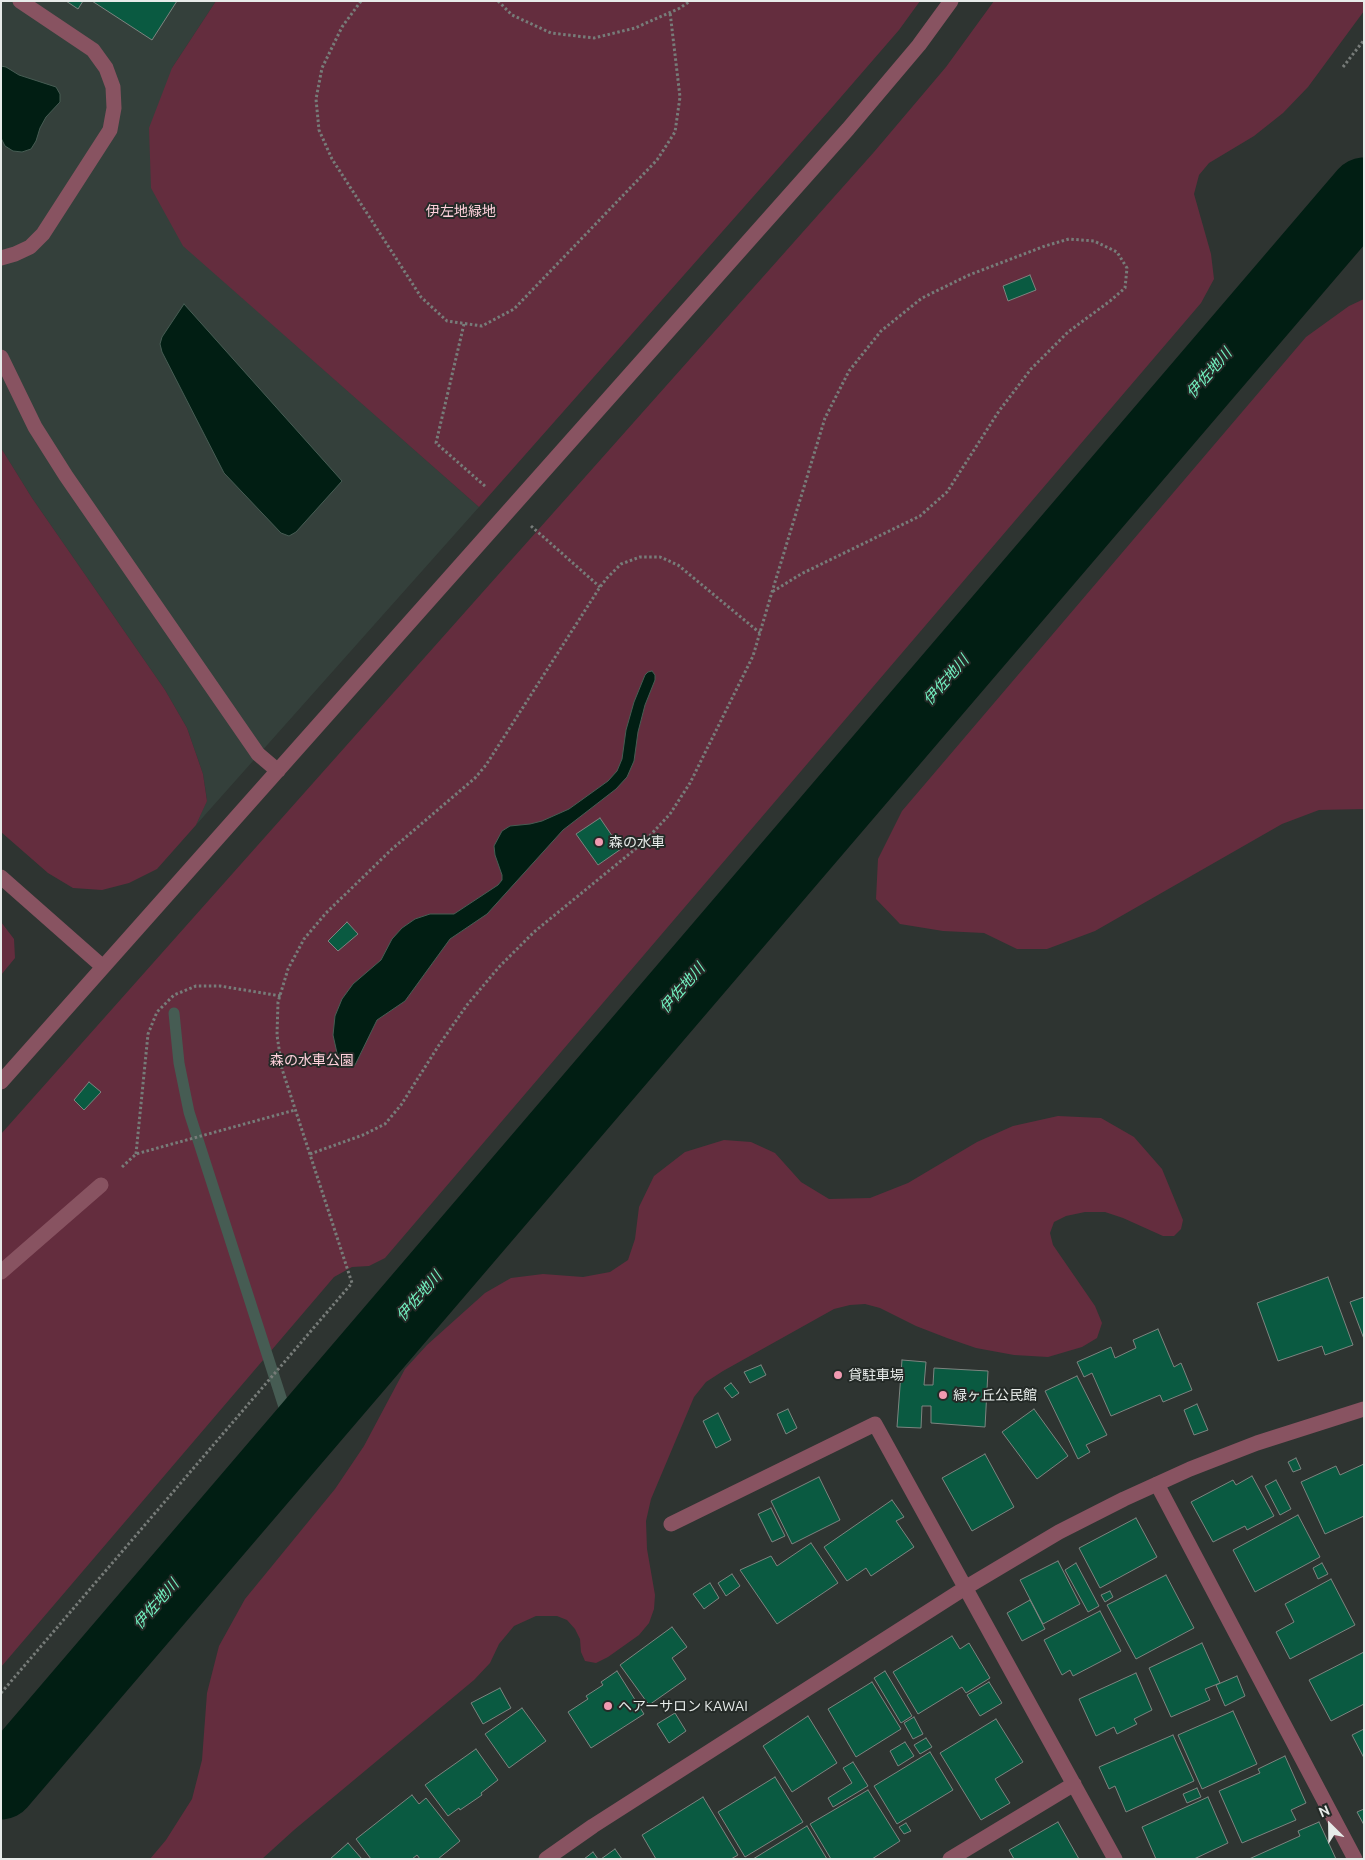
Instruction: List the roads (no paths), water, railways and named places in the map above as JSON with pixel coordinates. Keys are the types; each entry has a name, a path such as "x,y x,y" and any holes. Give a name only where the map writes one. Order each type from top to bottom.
{"street":[{"path":"1,258 30,247 43,234 110,130 114,108 113,87 106,68 93,50 20,1"},
{"path":"1,1082 848,130 919,46 951,1"},
{"path":"1,357 8,375 35,427 66,476 258,754 278,771"},
{"path":"1,877 103,967"},
{"path":"1,1272 102,1185"},
{"path":"546,1859 593,1826 965,1588 1059,1532 1190,1469 1257,1443 1364,1409"},
{"path":"671,1524 875,1424 1115,1859"},
{"path":"1157,1484 1355,1859"},
{"path":"950,1859 1074,1784"}],"waterway":[{"name":"伊佐地川","path":"1,1785 1364,192"},
{"path":"174,1013 179,1063 189,1112 295,1441"}],"place":[{"name":"森の水車","path":"599,842"},
{"name":"貸駐車場","path":"838,1375"},
{"name":"緑ヶ丘公民館","path":"943,1395"},
{"name":"ヘアーサロン KAWAI","path":"608,1706"}],"park label":[{"name":"伊左地緑地","path":"461,211"},
{"name":"森の水車公園","path":"312,1060"}]}
